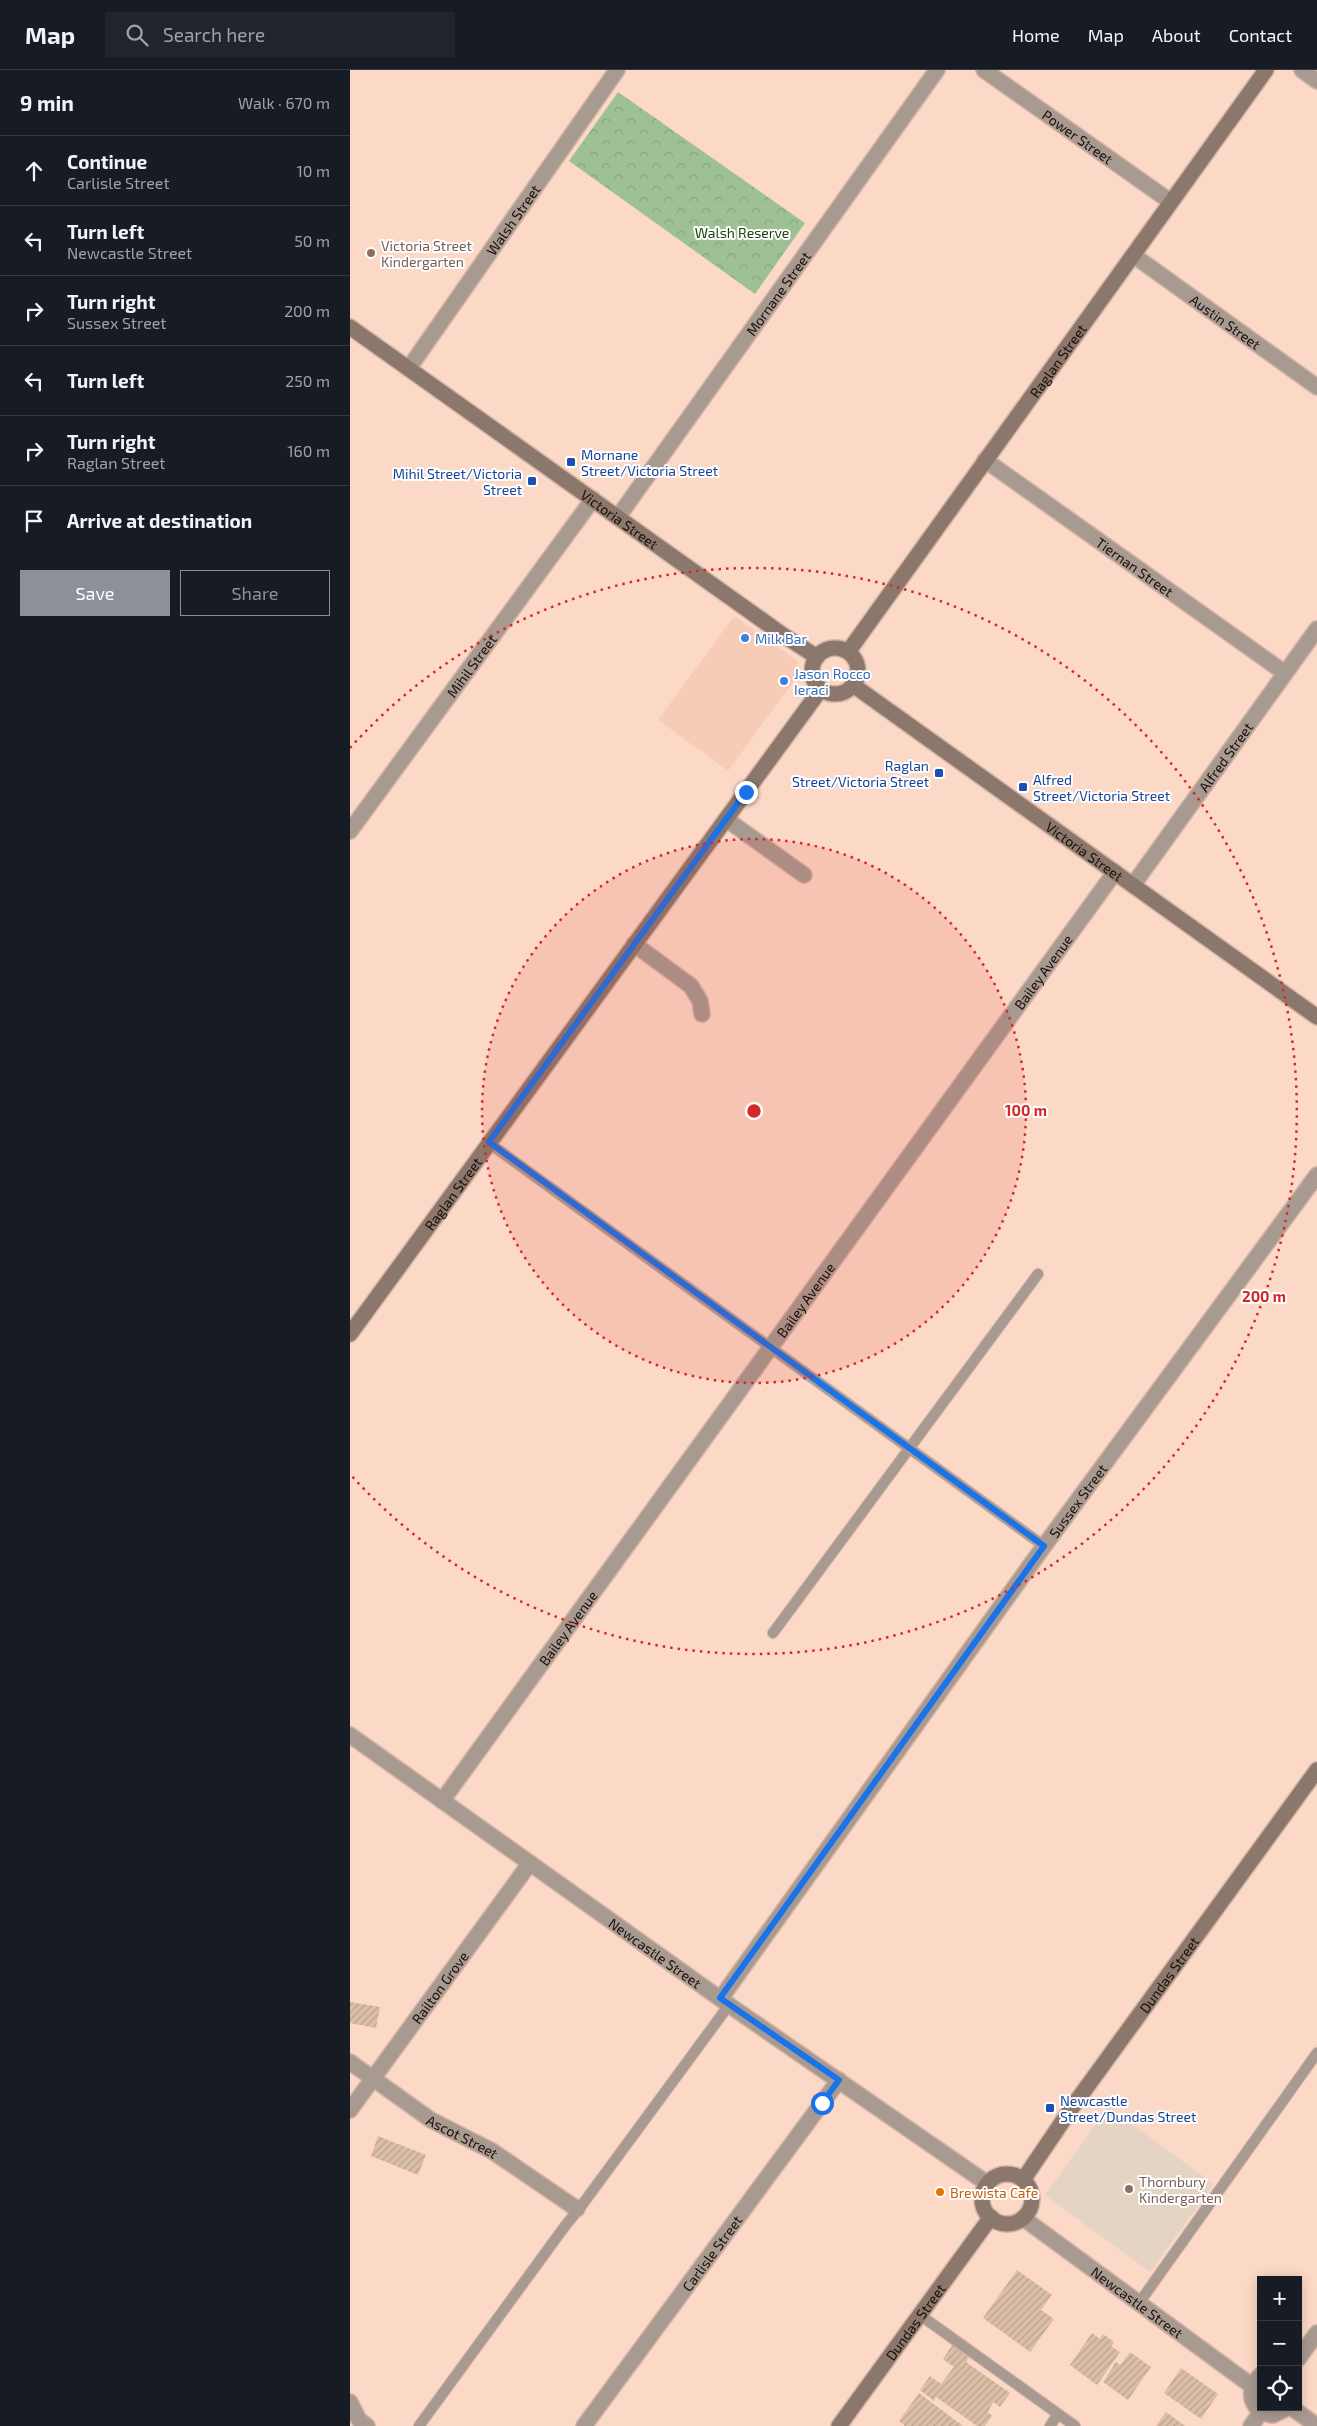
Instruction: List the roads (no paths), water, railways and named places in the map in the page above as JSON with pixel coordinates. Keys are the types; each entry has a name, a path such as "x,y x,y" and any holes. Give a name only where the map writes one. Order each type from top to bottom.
{"street":[{"name":"Walsh Street","path":"409,368 617,70"},
{"name":"Mornane Street","path":"618,517 937,70"},
{"name":"Power Street","path":"984,70 1171,202"},
{"name":"Raglan Street","path":"848,652 1266,70"},
{"path":"1302,70 1317,81"},
{"name":"Austin Street","path":"1133,255 1317,387"},
{"name":"Victoria Street","path":"352,333 409,368 782,636 817,656"},
{"name":"Tiernan Street","path":"985,460 1285,673"},
{"name":"Mihil Street","path":"350,831 593,499"},
{"name":"Alfred Street","path":"1133,885 1317,628"},
{"path":"828,649 842,649 848,652 853,657 858,671 853,686 841,693 827,692 821,689 812,674 817,656 828,649"},
{"name":"Victoria Street","path":"853,686 1316,1015"},
{"name":"Raglan Street","path":"350,1334 821,689"},
{"path":"726,819 804,875"},
{"name":"Bailey Avenue","path":"442,1801 1115,872"},
{"path":"634,944 691,986 700,1001 702,1014"},
{"name":"Sussex Street","path":"725,2001 1044,1546 1317,1175"},
{"name":"Newcastle Street","path":"350,1735 725,2001 988,2184"},
{"name":"Dundas Street","path":"1022,2180 1072,2106 1317,1770"},
{"name":"Railton Grove","path":"350,2110 530,1863"},
{"name":"Ascot Street","path":"350,2062 431,2120 492,2151 577,2209"},
{"name":"Carlisle Street","path":"584,2426 839,2080"},
{"path":"1000,2175 1016,2176 1022,2180 1031,2191 1032,2198 1028,2212 1017,2222 1004,2224 991,2218 986,2212 982,2198 988,2184 1000,2175"},
{"name":"Dundas Street","path":"839,2426 991,2218"},
{"name":"Newcastle Street","path":"1023,2218 1139,2303 1256,2381"},
{"path":"1302,2354 1317,2333"},
{"path":"1256,2381 1251,2398 1261,2412 1273,2415 1282,2411"},
{"path":"350,2404 359,2420 366,2426"},
{"path":"1296,2411 1317,2426"},
{"path":"1251,2426 1261,2412"}],"lane":[{"path":"489,1142 908,1449 1044,1546"},
{"path":"773,1633 1038,1274"},
{"path":"420,2426 577,2209 582,2205 725,2001"},
{"path":"1139,2303 1317,2053"},
{"path":"920,2315 1075,2426"},
{"path":"1050,2426 1058,2414"}],"place":[{"name":"Victoria Street Kindergarten","path":"371,253"},
{"name":"Mornane Street/Victoria Street","path":"571,462"},
{"name":"Mihil Street/Victoria Street","path":"532,481"},
{"name":"Milk Bar","path":"745,638"},
{"name":"Jason Rocco Ieraci","path":"784,681"},
{"name":"Raglan Street/Victoria Street","path":"939,773"},
{"name":"Alfred Street/Victoria Street","path":"1023,787"},
{"name":"Newcastle Street/Dundas Street","path":"1050,2108"},
{"name":"Thornbury Kindergarten","path":"1129,2189"},
{"name":"Brewista Cafe","path":"940,2192"}],"park label":[{"name":"Walsh Reserve","path":"742,232"}]}
